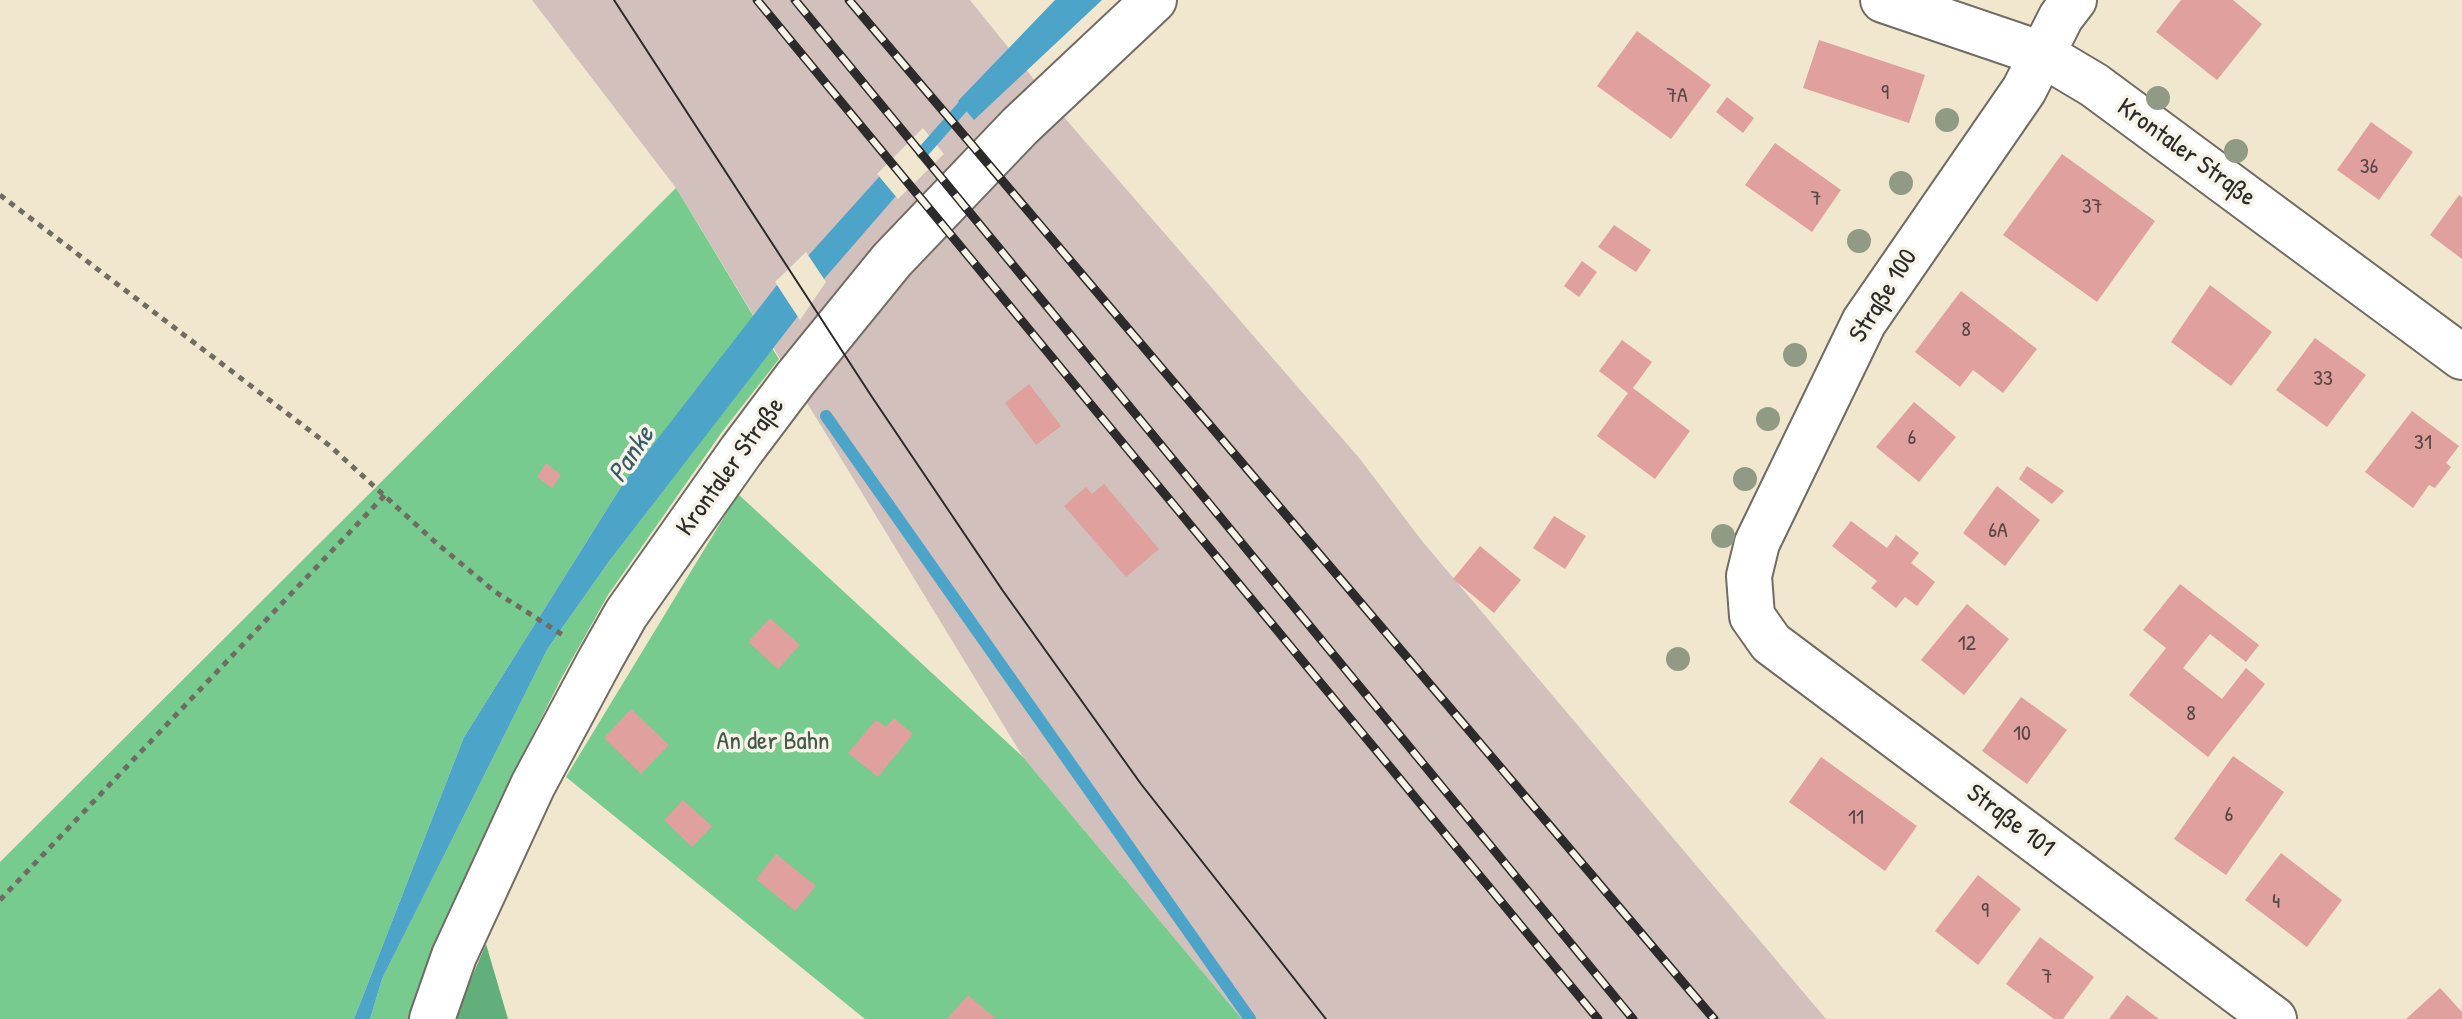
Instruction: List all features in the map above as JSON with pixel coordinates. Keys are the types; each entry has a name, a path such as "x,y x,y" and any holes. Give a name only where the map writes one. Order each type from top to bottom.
{"street":[{"name":"Krontaler Straße","path":"432,1019 454,956 533,785 626,614 796,378 892,260 1020,126 1154,0"},
{"name":"Krontaler Straße","path":"1883,0 2042,54 2094,85 2462,357"},
{"name":"Straße 100","path":"1752,616 1749,576 1757,543 1864,322 2024,90 2061,17 2074,0"},
{"name":"Straße 101","path":"1752,616 1771,643 2274,1019"}],"path":[{"path":"0,195 330,446 434,541 514,606 571,641"},
{"path":"0,900 385,495"}],"shaded area":[{"path":"532,0 970,0 1069,123 1360,459 1422,541 1826,1019 1242,1019 1023,757 676,188"}],"green space":[{"path":"676,188 754,317 624,482 464,737 354,1019 0,1019 0,862"},
{"path":"772,348 779,359 722,432 608,595 562,677 513,774 435,943 410,1019 370,1019 382,979 548,648 610,560"},
{"name":"An der Bahn","path":"738,494 1023,757 1242,1019 865,1019 566,777"},
{"path":"486,944 508,1019 454,1019"}],"water":[{"path":"1055,0 1102,0 974,120 958,101"},
{"path":"925,132 941,151 896,196 824,279 610,560 548,648 382,979 370,1019 354,1019 464,737 624,482 777,285"}],"pier":[{"path":"923,128 944,154 898,199 877,174"},
{"path":"806,252 826,282 800,320 775,282"}],"building":[{"path":"2181,0 2233,0 2262,24 2217,80 2156,32"},
{"path":"1637,31 1711,85 1671,139 1597,86"},
{"path":"1819,40 1925,75 1909,123 1803,88"},
{"path":"1727,97 1754,118 1743,133 1716,112"},
{"path":"2371,122 2413,152 2379,200 2337,170"},
{"path":"1775,143 1841,190 1812,232 1745,185"},
{"path":"2062,154 2155,221 2097,302 2003,235"},
{"path":"2459,195 2462,197 2462,259 2430,235"},
{"path":"1614,225 1651,250 1636,272 1598,247"},
{"path":"1582,261 1597,272 1579,297 1564,286"},
{"path":"2210,285 2272,332 2231,386 2171,342"},
{"path":"1961,291 2037,349 2003,393 1973,370 1960,387 1915,352"},
{"path":"2315,338 2366,375 2327,427 2276,390"},
{"path":"1622,340 1652,362 1633,388 1690,431 1655,479 1597,436 1628,393 1599,371"},
{"path":"1029,384 1061,426 1036,445 1005,403"},
{"path":"1914,402 1956,437 1919,482 1876,447"},
{"path":"2412,411 2459,446 2446,463 2451,467 2435,488 2429,485 2413,508 2365,472"},
{"path":"546,463 561,475 552,488 537,477"},
{"path":"2027,466 2064,491 2052,504 2019,479"},
{"path":"1104,484 1159,549 1126,577 1064,506 1086,487 1092,494"},
{"path":"1997,486 2040,520 2005,566 1963,533"},
{"path":"1554,516 1586,536 1565,569 1533,548"},
{"path":"1851,521 1887,548 1896,535 1919,553 1911,563 1935,582 1917,606 1905,597 1896,608 1871,588 1877,581 1832,546"},
{"path":"1480,546 1521,580 1494,613 1453,579"},
{"path":"2180,584 2259,645 2246,662 2210,634 2183,668 2222,699 2246,668 2265,684 2208,757 2129,695 2166,648 2143,630"},
{"path":"1967,604 2009,639 1964,695 1921,660"},
{"path":"770,618 800,645 778,669 748,642"},
{"path":"2021,697 2067,730 2027,784 1982,751"},
{"path":"631,709 669,745 641,774 604,738"},
{"path":"894,718 913,734 878,777 848,753 876,720 886,727"},
{"path":"2233,756 2284,792 2226,875 2174,839"},
{"path":"1821,757 1917,826 1885,871 1789,802"},
{"path":"683,800 712,826 692,847 664,820"},
{"path":"2281,853 2342,900 2307,947 2245,900"},
{"path":"776,854 816,886 795,911 756,879"},
{"path":"1978,875 2021,909 1978,965 1935,931"},
{"path":"2040,937 2094,977 2063,1019 2054,1019 2006,984"},
{"path":"2440,988 2462,1012 2462,1019 2406,1019"},
{"path":"968,995 996,1019 947,1019"},
{"path":"2127,995 2159,1019 2109,1019"}],"waterway":[{"name":"Panke","path":"922,153 973,95"},
{"path":"826,416 1250,1019"}],"tram line":[{"path":"614,0 872,397 1003,591 1141,784 1326,1019"}],"railway":[{"path":"757,0 1598,1019"},
{"path":"795,0 1633,1019"},
{"path":"849,0 1714,1019"}]}
